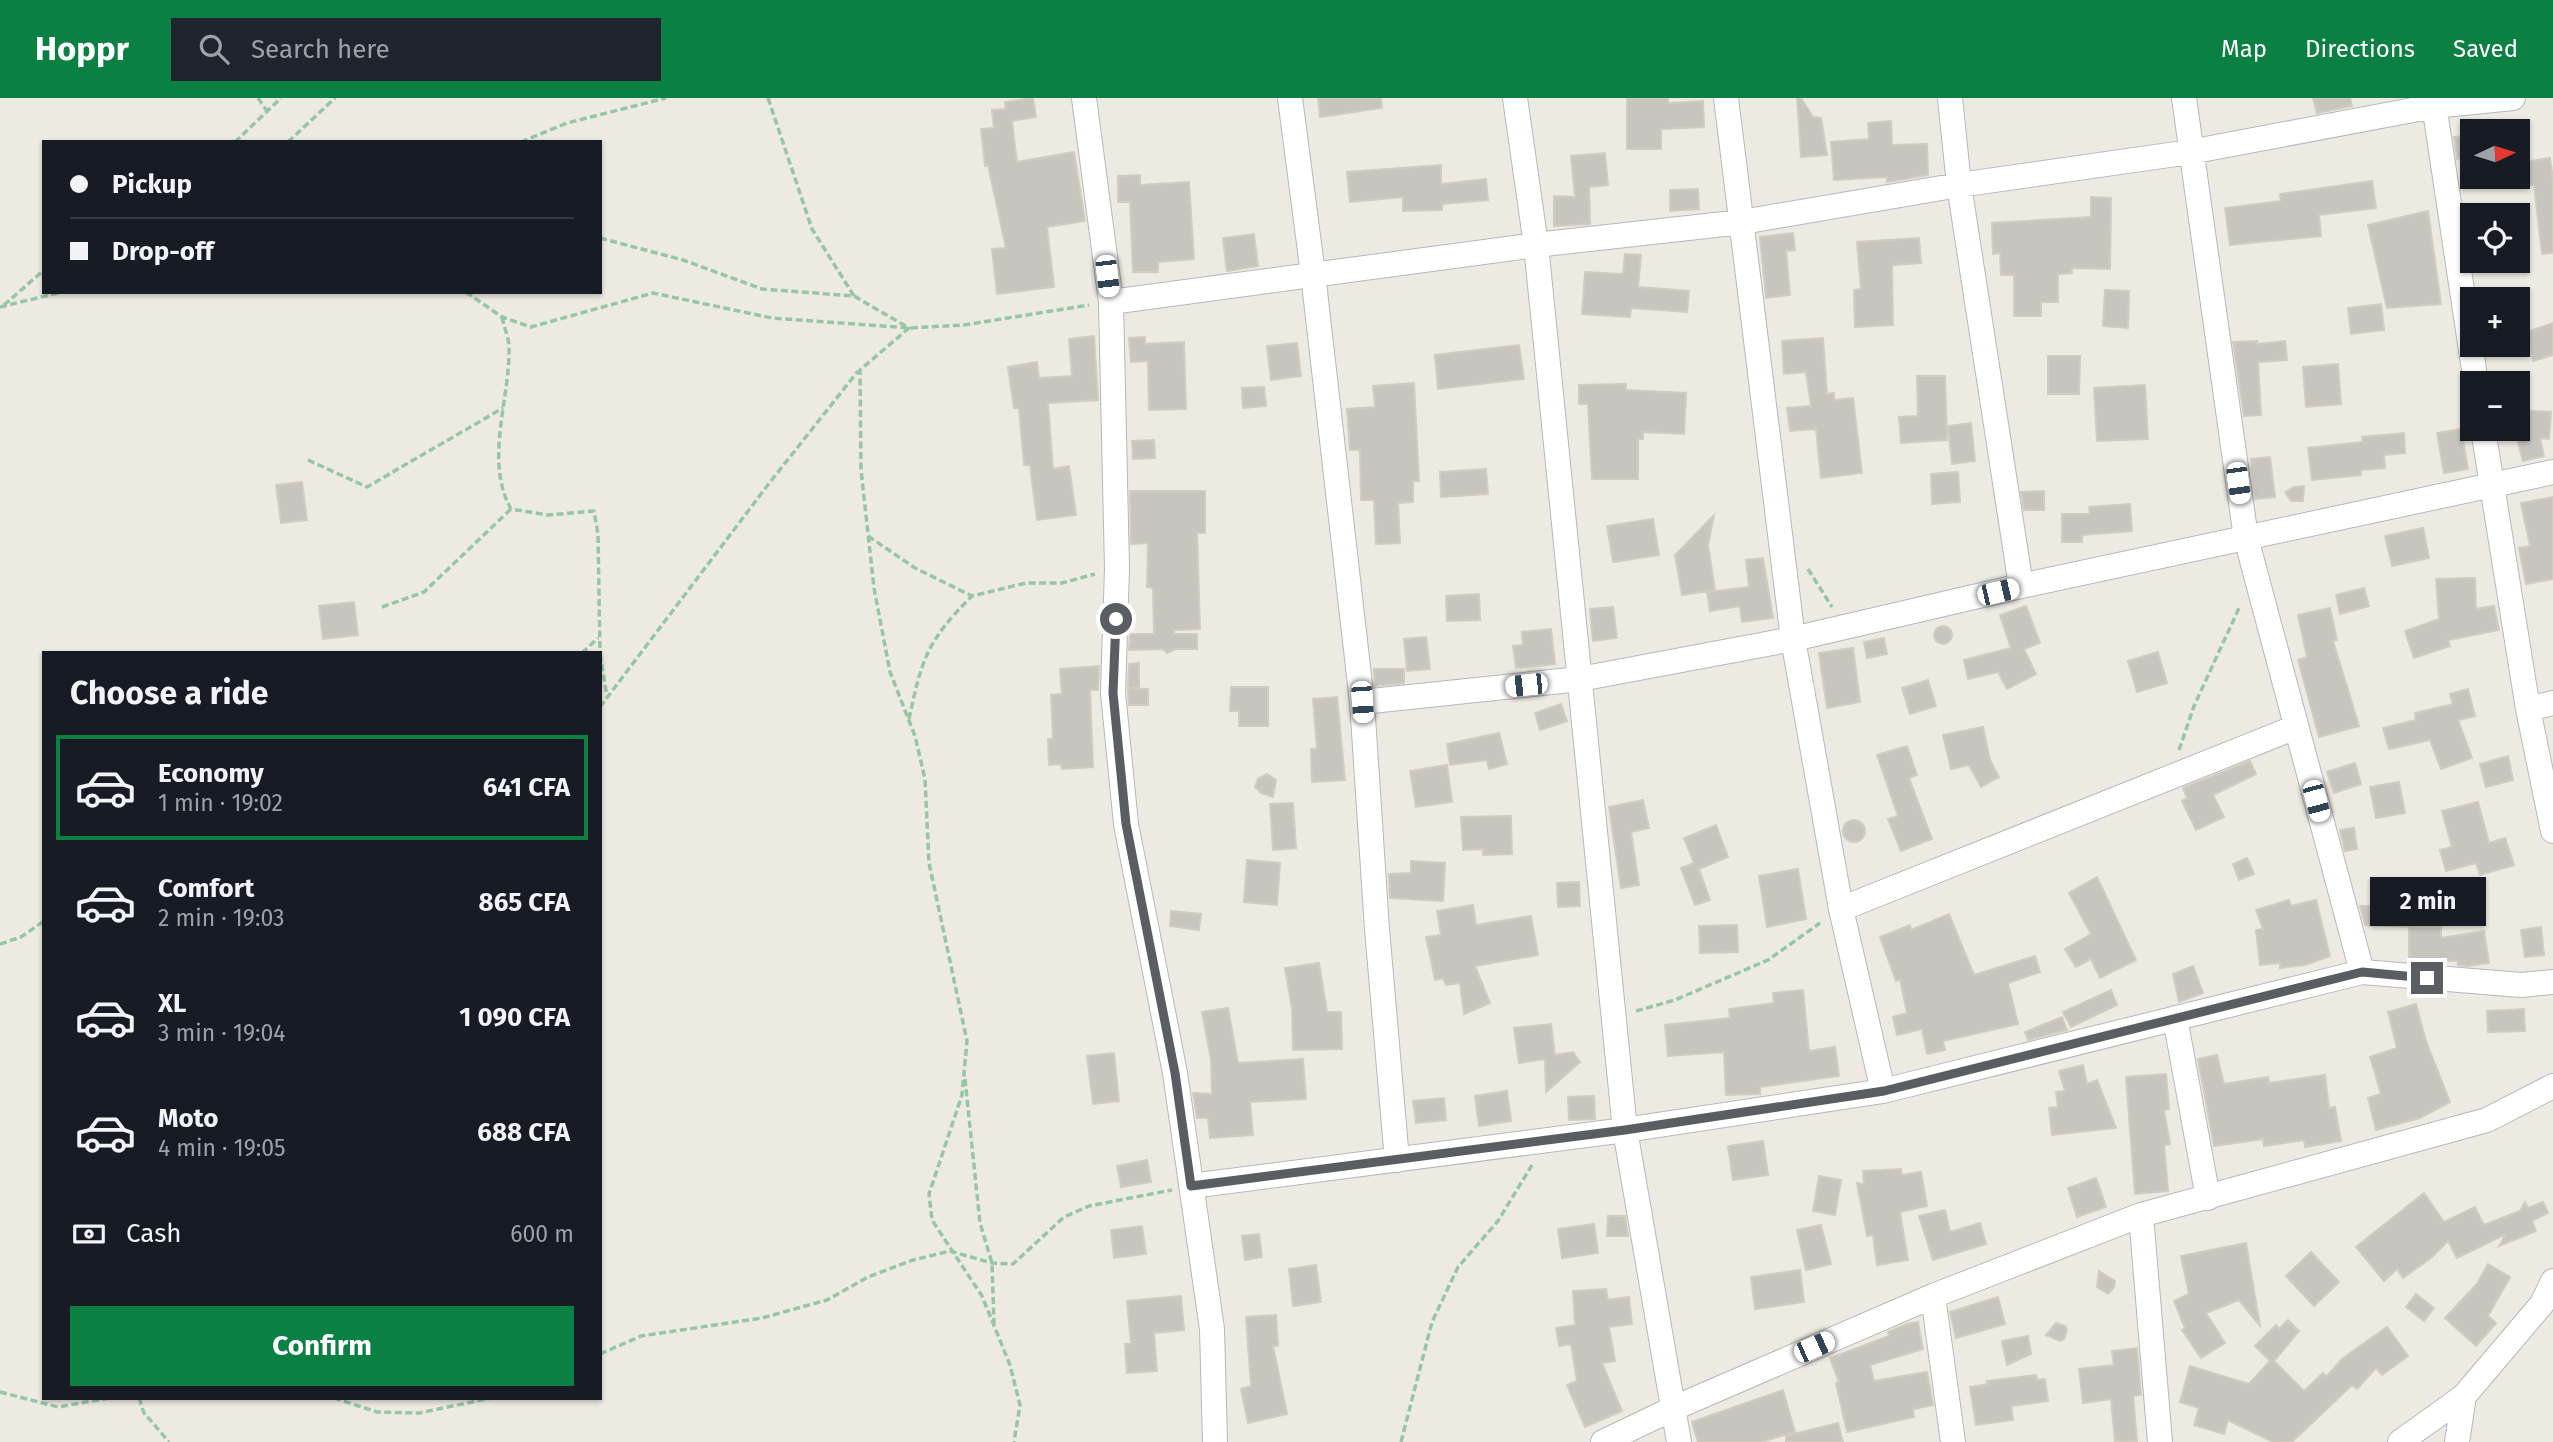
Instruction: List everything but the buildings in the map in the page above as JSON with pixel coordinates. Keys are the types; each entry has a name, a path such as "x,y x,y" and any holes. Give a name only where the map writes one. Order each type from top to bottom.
{"street":[{"path":"1084,98 1111,302 1117,569 1113,693 1126,824 1175,1073 1212,1329 1215,1442"},
{"path":"1290,98 1362,702 1377,929 1397,1160"},
{"path":"1515,98 1536,245 1625,1130 1679,1442"},
{"path":"1726,98 1793,639 1841,909 1884,1091"},
{"path":"1950,98 1959,185 2021,586"},
{"path":"2184,98 2246,538 2362,972"},
{"path":"1111,302 1536,245 1742,222 1959,185 2190,152 2434,102 2513,98"},
{"path":"2434,102 2474,371"},
{"path":"2485,441 2528,709 2552,823"},
{"path":"1362,702 1580,679 1793,639 2021,586 2553,472"},
{"path":"2528,709 2553,704"},
{"path":"1841,909 2296,727"},
{"path":"1191,1186 1625,1130 1884,1091 2362,972 2521,985 2553,982"},
{"path":"2175,1018 2208,1198"},
{"path":"1603,1442 1672,1409 1933,1296 2141,1215 2487,1120 2553,1086"},
{"path":"2141,1215 2160,1442"},
{"path":"2400,1442 2464,1396 2543,1304 2553,1281"},
{"path":"1933,1296 1953,1442"},
{"path":"2457,1442 2464,1396"}],"path":[{"path":"258,98 267,111"},
{"path":"237,140 281,98"},
{"path":"290,140 335,98"},
{"path":"526,140 567,123 666,98"},
{"path":"768,98 813,229 854,296"},
{"path":"602,239 684,260 762,289 854,296 909,328"},
{"path":"1,307 42,273"},
{"path":"469,294 502,317 531,327 653,293 772,318 909,328 964,325 1111,302"},
{"path":"1,307 54,294"},
{"path":"502,317 509,347 499,456 503,495 511,509"},
{"path":"602,704 767,486 860,370 909,328"},
{"path":"860,370 861,470 874,589 890,672 909,720 925,779 929,863 967,1041 962,1096 929,1194 932,1220 982,1297 1010,1365 1020,1405 1014,1442"},
{"path":"308,460 367,487 503,408"},
{"path":"382,607 424,592 464,550 511,509"},
{"path":"511,509 548,515 594,511 598,534 600,651"},
{"path":"868,536 915,568 972,596"},
{"path":"1807,567 1835,612 1856,625"},
{"path":"909,720 921,663 942,626 972,596 1027,583 1062,583 1117,569"},
{"path":"2170,777 2194,706 2223,639 2239,613 2241,600"},
{"path":"584,651 598,638"},
{"path":"602,666 607,697"},
{"path":"1614,1017 1675,1000 1768,960 1841,909"},
{"path":"0,944 21,937 42,922"},
{"path":"964,1066 980,1223 992,1263 994,1326"},
{"path":"1401,1442 1432,1322 1458,1267 1498,1222 1548,1140"},
{"path":"602,1353 641,1336 762,1318 814,1303 880,1273 950,1251 992,1263 1013,1264 1064,1217 1088,1206 1191,1186"},
{"path":"0,1392 58,1407 98,1400"},
{"path":"140,1400 144,1413 169,1442"},
{"path":"340,1400 377,1412 419,1413 481,1400"}],"route":[{"path":"1116,619 1113,693 1126,824 1175,1073 1191,1186 1625,1130 1884,1091 2362,972 2427,978"}]}
